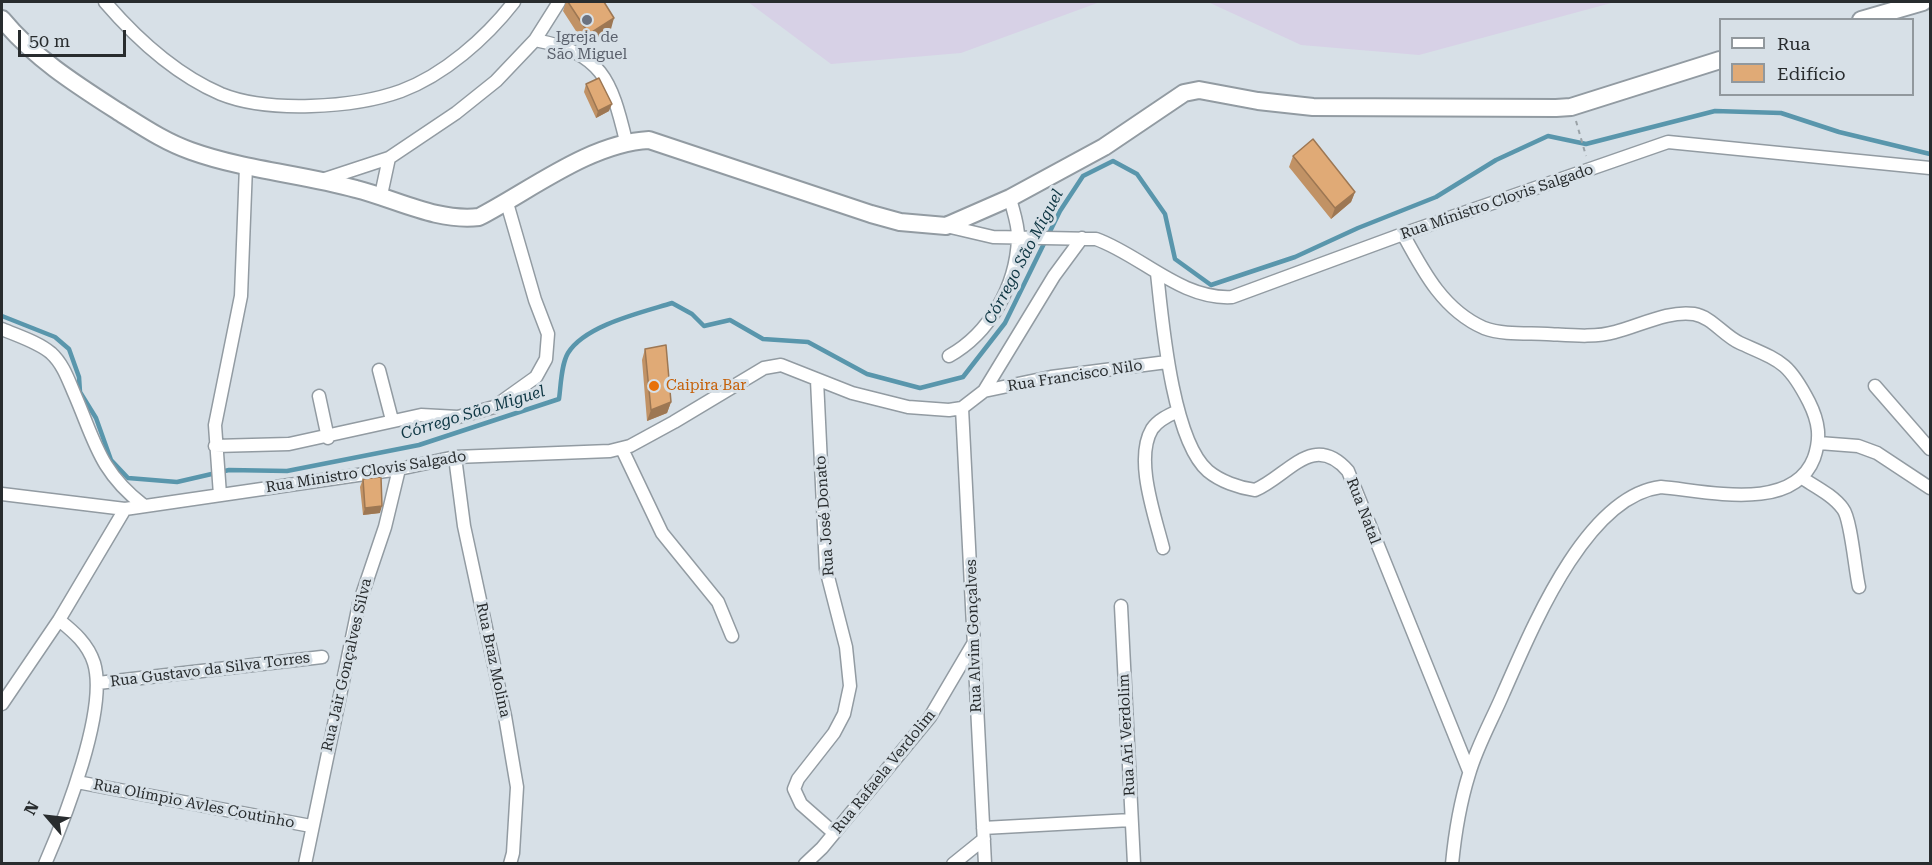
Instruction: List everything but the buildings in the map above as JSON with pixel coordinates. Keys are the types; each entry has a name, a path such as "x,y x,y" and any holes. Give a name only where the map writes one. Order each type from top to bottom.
{"main road":[{"path":"1868,18 1923,2"},
{"path":"2,19 21,43 79,87 162,139 192,152 246,166 322,180 462,219 479,217 596,153 626,141 649,140 674,146 900,222 946,226 1010,198 1104,147 1184,93 1199,90 1258,101 1313,106 1556,108 1582,104 1719,60"}],"street":[{"path":"105,2 128,29 180,70 222,94 276,108 344,103 400,91 454,62 514,2"},
{"path":"322,180 389,158 456,113 496,81 535,40 559,2"},
{"path":"535,40 558,45 590,59 606,80 617,102 626,141"},
{"name":"Rua Ministro Clovis Salgado","path":"946,226 985,235 1076,238 1110,244 1157,273 1209,296 1232,297 1403,234 1668,142 1930,168"},
{"path":"381,195 389,158"},
{"path":"219,490 215,425 241,296 246,166"},
{"path":"950,356 969,345 986,327 997,310 1008,282 1022,237 1010,198"},
{"path":"215,450 328,438 392,420 421,415 458,417 494,407 536,377 546,359 548,334 535,300 507,203"},
{"path":"1403,234 1435,291 1464,316 1485,328 1556,335 1602,334 1683,313 1705,318 1736,341 1787,365 1812,407 1819,427 1820,443 1802,478 1791,487 1752,495 1661,487 1647,489 1629,497 1611,510 1570,560 1533,627 1469,771 1461,803 1452,864"},
{"path":"962,408 984,391 1076,238"},
{"name":"Rua Natal","path":"1157,273 1167,362 1179,411 1197,458 1208,471 1243,489 1255,490 1265,486 1300,459 1311,455 1326,455 1339,461 1348,471 1469,771"},
{"path":"2,329 39,345 51,353 62,366 102,460 123,490 142,505"},
{"name":"Rua Francisco Nilo","path":"984,391 1051,377 1167,362"},
{"name":"Rua Ministro Clovis Salgado","path":"2,494 125,508 219,490 399,469 454,457 622,449 674,422 764,368 781,365 852,393 908,407 949,410 962,408"},
{"path":"379,370 392,420"},
{"name":"Rua José Donato","path":"817,380 826,569 846,647 850,686 844,714 834,733 798,779 794,789 801,804 834,832"},
{"path":"1875,386 1930,449"},
{"path":"319,396 328,438"},
{"name":"Rua Alvim Gonçalves","path":"962,408 971,541 973,643 985,864"},
{"path":"1163,548 1147,481 1144,457 1153,429 1163,418 1179,411"},
{"path":"1820,443 1858,446 1877,453 1930,488"},
{"path":"622,449 662,533 718,602 732,636"},
{"name":"Rua Braz Molina","path":"454,457 464,526 505,716 517,787 513,853 510,864"},
{"name":"Rua Jair Gonçalves Silva","path":"305,864 311,826 359,604 385,527 399,469"},
{"path":"1802,478 1843,508 1848,519 1852,561 1859,586"},
{"path":"2,704 59,620 125,508"},
{"name":"Rua Ari Verdolim","path":"1121,606 1134,864"},
{"path":"45,864 77,782 98,683 94,662 87,646 59,620"},
{"name":"Rua Rafaela Verdolim","path":"811,862 930,717 973,643"},
{"name":"Rua Gustavo da Silva Torres","path":"98,683 322,657"},
{"name":"Rua Olímpio Avles Coutinho","path":"77,782 311,826"},
{"path":"953,864 984,834 1131,820"}],"path":[{"path":"1576,122 1585,153"}],"shaded area":[{"path":"748,2 1100,2 961,53 831,64"},
{"path":"1208,2 1615,2 1419,55 1301,45"}],"waterway":[{"name":"Córrego São Miguel","path":"2,316 55,337 69,349 79,377 80,392 96,418 111,460 128,478 177,482 229,470 287,471 419,445 559,399 564,363 576,343 601,327 672,303 692,314 704,326 730,320 763,339 808,342 867,374 920,388 963,377 1005,323 1060,211 1083,176 1113,161 1137,174 1165,214 1175,259 1211,285 1295,257 1358,228 1436,197 1496,160 1548,136 1586,144 1715,111 1781,113 1839,132 1930,154"}],"place":[{"name":"Igreja de São Miguel","path":"587,20"},
{"name":"Caipira Bar","path":"654,386"}]}
